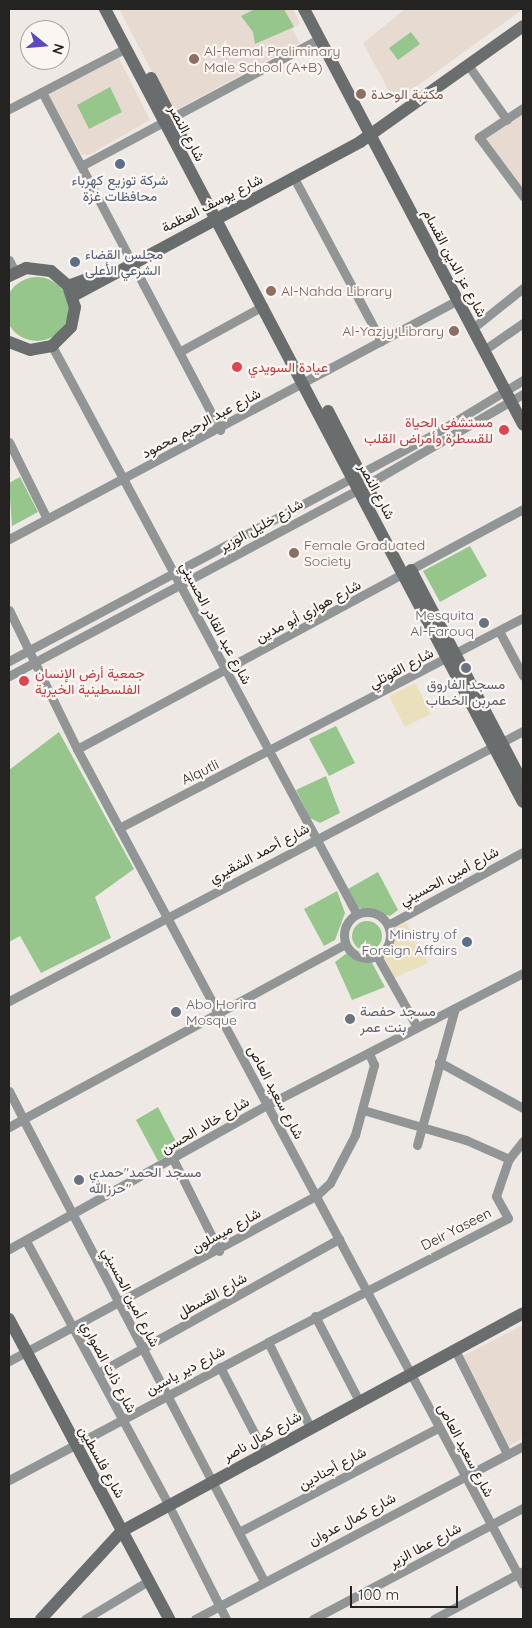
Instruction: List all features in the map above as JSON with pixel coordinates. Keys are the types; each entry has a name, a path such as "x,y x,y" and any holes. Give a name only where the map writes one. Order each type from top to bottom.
{"main road":[{"name":"شارع النصر","path":"105,9 168,120"},
{"name":"شارع النصر","path":"114,9 168,120 453,656 498,745 523,802"},
{"name":"شارع عز الدين القسام","path":"304,9 367,134 523,417"},
{"name":"شارع يوسف العظمة","path":"217,213 294,178 367,134 523,26"},
{"name":"شارع عز الدين القسام","path":"367,134 474,328"},
{"name":"شارع يوسف العظمة","path":"71,291 357,136 367,134"},
{"name":"شارع النصر","path":"217,213 263,306 307,381"},
{"path":"9,342 30,350 52,346 71,327 71,291 45,269 12,274"},
{"name":"شارع عز الدين القسام","path":"512,395 523,425"},
{"name":"شارع النصر","path":"498,745 523,783"},
{"name":"شارع كمال ناصر","path":"41,1619 123,1534 412,1377 523,1314"},
{"name":"شارع فلسطين","path":"9,1319 74,1445 148,1581 166,1619"},
{"name":"شارع كمال ناصر","path":"214,1484 264,1452 358,1401 458,1356 523,1321"},
{"name":"شارع كمال ناصر","path":"53,1619 123,1534"}],"street":[{"path":"81,166 319,39"},
{"path":"9,109 126,48"},
{"path":"468,65 507,120"},
{"path":"42,92 220,430"},
{"path":"523,108 507,120 479,136 523,196"},
{"path":"294,178 381,341"},
{"path":"9,260 12,274"},
{"path":"474,328 523,288"},
{"name":"شارع عبد الرحيم محمود","path":"9,539 46,517 220,430 458,300"},
{"path":"179,352 263,306"},
{"path":"486,349 523,323"},
{"name":"شارع عبد القادر الحسيني","path":"52,346 356,914"},
{"name":"شارع خليل الوزير","path":"9,676 179,586 512,395 523,380"},
{"name":"شارع خليل الوزير","path":"9,661 173,573 360,481 512,395"},
{"path":"9,442 46,517"},
{"name":"شارع هواري أبو مدين","path":"77,749 408,572 523,508"},
{"name":"شارع سعيد العاص","path":"9,610 77,749 317,1195 490,1526 521,1572 523,1584"},
{"name":"شارع القوتلي","path":"292,742 523,618"},
{"path":"499,631 523,676"},
{"name":"شارع أحمد الشقيري","path":"9,1001 523,731"},
{"name":"Alqutli","path":"119,828 292,742"},
{"name":"شارع أمين الحسيني","path":"388,925 523,852"},
{"path":"371,911 388,925 390,939 378,956 355,955 345,944 346,924 356,914 371,911"},
{"path":"9,1127 217,1010 345,944"},
{"path":"378,956 418,1028"},
{"name":"شارع خالد الحسن","path":"9,1249 267,1105 523,972"},
{"path":"417,1145 455,1008"},
{"name":"شارع ميسلون","path":"9,1362 118,1302 219,1251 317,1195 330,1183 363,1110 374,1065 370,1053"},
{"path":"439,1062 523,1108"},
{"name":"شارع أمين الحسيني","path":"9,1091 264,1581"},
{"path":"363,1110 509,1158"},
{"name":"Deir Yaseen","path":"366,1290 508,1218 496,1196 509,1158 523,1140"},
{"path":"173,1159 219,1251"},
{"name":"شارع القسطل","path":"98,1373 339,1240"},
{"name":"شارع ذات الصواري","path":"26,1241 170,1508 226,1619"},
{"name":"شارع دير ياسين","path":"9,1480 366,1290"},
{"path":"315,1316 358,1401"},
{"path":"268,1342 310,1427"},
{"path":"458,1356 507,1454"},
{"path":"220,1367 264,1452"},
{"name":"شارع أجنادين","path":"239,1532 438,1428"},
{"name":"شارع كمال عدوان","path":"195,1619 523,1446"},
{"name":"شارع عطا الزير","path":"313,1619 523,1508"},
{"path":"434,1619 521,1572"},
{"path":"85,1619 148,1581"}],"shaded area":[{"path":"119,9 293,9 300,23 292,29 300,43 176,110 169,104"},
{"path":"405,9 523,9 395,102 363,43"},
{"path":"119,58 150,120 89,155 82,155 48,94"},
{"path":"523,112 523,191 482,138"},
{"path":"523,1325 523,1438 507,1447 463,1356"}],"green space":[{"path":"255,9 284,9 294,27 255,44 253,32 241,16"},
{"path":"411,32 420,44 398,60 389,48"},
{"path":"110,87 122,112 89,129 77,105"},
{"path":"37,277 49,279 60,286 67,297 69,309 67,321 60,332 49,339 37,341 25,339 14,332 7,321 5,309 7,297 14,286 25,279"},
{"path":"20,477 38,512 12,526 9,483"},
{"path":"470,546 487,576 440,602 423,571"},
{"path":"336,726 355,763 329,776 309,739"},
{"path":"59,732 134,869 95,897 111,938 41,973 20,936 9,942 9,770"},
{"path":"326,776 340,813 320,823 310,818 296,790"},
{"path":"378,872 398,910 390,916 358,908 348,889"},
{"path":"337,891 345,913 335,940 324,946 304,909"},
{"path":"367,921 378,925 382,936 378,947 367,951 356,947 352,936 356,925"},
{"path":"347,953 371,961 385,987 352,1000 335,962"},
{"path":"158,1107 180,1149 158,1161 136,1120"}],"sand":[{"path":"415,683 431,714 405,727 389,696"},
{"path":"406,922 428,963 394,978 384,957 394,929"}],"place":[{"name":"Al-Remal Preliminary Male School (A+B)","path":"194,59"},
{"name":"مكتبة الوحدة","path":"361,94"},
{"name":"شركة توزيع كهرباء محافظات غزة","path":"120,164"},
{"name":"مجلس القضاء الشرعي الأعلى","path":"75,262"},
{"name":"Al-Nahda Library","path":"271,291"},
{"name":"Al-Yazjy Library","path":"454,331"},
{"name":"عيادة السويدي","path":"237,367"},
{"name":"مستشفى الحياة للقسطرة وأمراض القلب","path":"504,430"},
{"name":"Female Graduated Society","path":"294,553"},
{"name":"Mesquita Al-Farouq","path":"484,623"},
{"name":"مسجد الفاروق عمربن الخطاب","path":"466,668"},
{"name":"جمعية أرض الإنسان الفلسطينية الخيرية","path":"24,681"},
{"name":"Ministry of Foreign Affairs","path":"467,942"},
{"name":"Abo Horira Mosque","path":"176,1012"},
{"name":"مسجد حفصة بنت عمر","path":"350,1019"},
{"name":"مسجد الحمد\"حمدي حرزالله\"","path":"79,1180"}]}
